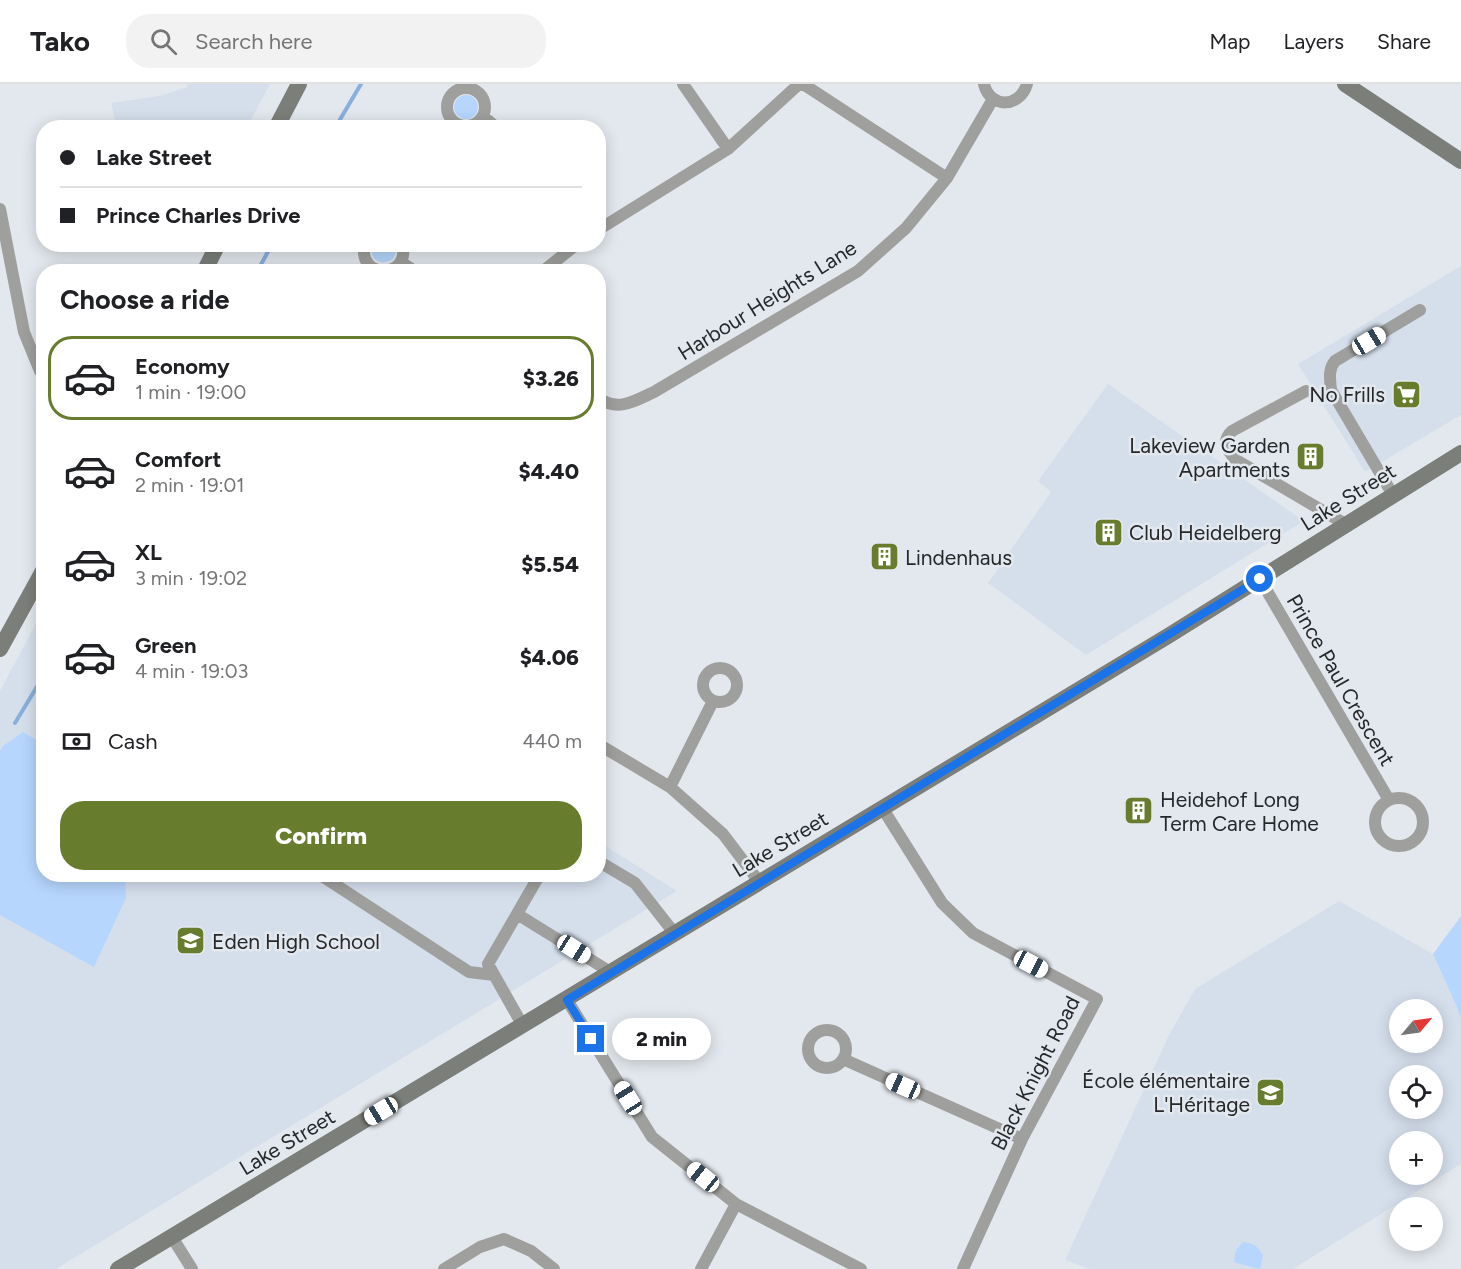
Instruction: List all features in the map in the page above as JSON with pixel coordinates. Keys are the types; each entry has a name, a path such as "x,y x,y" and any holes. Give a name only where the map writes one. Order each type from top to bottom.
{"main road":[{"path":"280,120 298,84"},
{"path":"1345,84 1461,161"},
{"name":"Lake Street","path":"118,1269 612,973 1260,579 1461,453"},
{"path":"0,649 36,584"}],"street":[{"path":"683,84 728,149"},
{"path":"606,225 728,149 801,84 947,178"},
{"path":"984,84 993,99 1008,103 1021,96 1027,84"},
{"name":"Harbour Heights Lane","path":"606,403 616,406 629,403 654,392 858,271 906,228 947,178 993,99"},
{"path":"483,116 488,120"},
{"path":"0,208 24,332 36,361"},
{"path":"403,252 401,262 404,264"},
{"path":"552,264 567,252"},
{"path":"1393,495 1331,390 1330,375 1335,361 1420,310"},
{"path":"1306,391 1232,431 1227,435 1227,448 1236,460 1347,525"},
{"name":"Prince Paul Crescent","path":"1260,579 1389,800"},
{"path":"670,787 713,700"},
{"path":"606,749 670,787 723,834 760,883"},
{"name":"Black Knight Road","path":"883,808 942,903 973,933 1097,999 1022,1139 963,1269"},
{"path":"606,866 635,883 675,934"},
{"path":"331,882 469,972 494,975"},
{"path":"523,1026 488,964 535,882"},
{"path":"517,914 612,973"},
{"path":"567,1000 652,1137 736,1204 861,1269"},
{"path":"843,1059 1022,1139"},
{"path":"701,1269 736,1204"},
{"path":"172,1237 192,1269"},
{"path":"444,1269 480,1247 504,1239 531,1251 554,1269"}],"shaded area":[{"path":"187,84 270,84 251,120 115,120 111,103 159,96 188,87"},
{"path":"466,95 474,99 478,107 474,115 466,119 458,115 454,107 458,99"},
{"path":"372,252 396,252 393,259 384,262 376,260"},
{"path":"1461,266 1461,415 1365,472 1298,364"},
{"path":"1108,384 1304,521 1086,655 988,583 1051,492 1038,481"},
{"name":"Eden High School","path":"36,623 36,882 606,882 606,846 677,891 56,1269 0,1269 0,691"},
{"path":"23,732 36,740 36,882 125,882 126,898 94,967 0,915 0,751 3,746"},
{"name":"École élémentaire L'Héritage","path":"1339,901 1433,954 1461,1019 1461,1164 1443,1175 1443,1131 1389,1131 1389,1185 1427,1185 1408,1197 1389,1197 1389,1209 1293,1269 1090,1269 1065,1260 1169,1035 1195,989"},
{"path":"1461,916 1461,1019 1433,954"},
{"path":"1243,1242 1255,1246 1263,1255 1260,1269 1234,1262 1236,1250"}],"waterway":[{"path":"340,120 361,84"},
{"path":"261,264 268,252"},
{"path":"15,723 36,688"}],"place":[{"name":"No Frills","path":"1406,394"},
{"name":"Lakeview Garden Apartments","path":"1311,457"},
{"name":"Club Heidelberg","path":"1108,532"},
{"name":"Lindenhaus","path":"884,557"},
{"name":"Heidehof Long Term Care Home","path":"1139,811"},
{"name":"Eden High School","path":"191,941"},
{"name":"École élémentaire L'Héritage","path":"1271,1092"}],"route":[{"path":"591,1039 567,1000 1260,579"}]}
